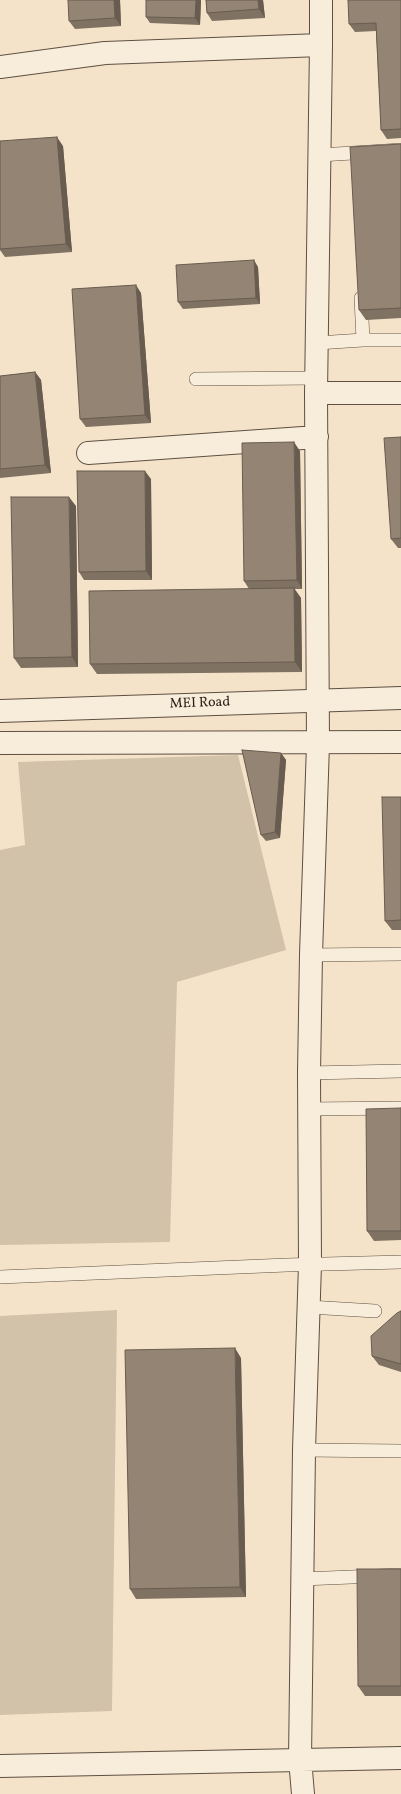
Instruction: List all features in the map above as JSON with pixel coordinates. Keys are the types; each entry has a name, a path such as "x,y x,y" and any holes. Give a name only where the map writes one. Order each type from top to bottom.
{"street":[{"path":"303,1794 300,1760 304,1450 310,1264 309,1073 311,955 318,744 316,386 320,155 320,0"},
{"path":"0,67 105,53 321,45"},
{"path":"316,386 401,393"},
{"path":"88,453 317,437"},
{"name":"MEI Road","path":"0,711 401,698"},
{"path":"0,743 318,744 401,742"},
{"path":"0,1766 401,1758"}],"lane":[{"path":"320,155 401,150"},
{"path":"353,153 354,168"},
{"path":"360,285 363,340"},
{"path":"317,343 363,340 401,340"},
{"path":"196,379 316,386"},
{"path":"311,955 401,954"},
{"path":"309,1073 401,1071"},
{"path":"309,1109 401,1108"},
{"path":"0,1277 310,1264 401,1262"},
{"path":"309,1307 375,1311"},
{"path":"304,1450 401,1451"},
{"path":"302,1579 401,1576"}],"shaded area":[{"path":"238,755 286,950 177,982 170,1242 0,1245 0,850 25,845 18,762"},
{"path":"117,1310 112,1711 0,1715 0,1316"}],"building":[{"path":"68,0 114,0 115,18 69,21"},
{"path":"146,0 196,0 195,18 146,17"},
{"path":"206,0 258,0 259,9 207,13"},
{"path":"348,0 401,0 401,129 381,130 376,23 349,24"},
{"path":"57,137 66,244 0,249 0,141"},
{"path":"401,144 401,308 359,310 350,147"},
{"path":"254,260 256,298 178,302 176,265"},
{"path":"136,285 145,415 80,419 72,289"},
{"path":"35,372 45,465 0,469 0,376"},
{"path":"401,437 401,538 391,539 384,438"},
{"path":"294,442 297,580 244,581 242,443"},
{"path":"77,471 145,471 146,571 79,572"},
{"path":"11,497 69,497 72,657 14,658"},
{"path":"294,588 295,662 90,664 89,591"},
{"path":"242,750 281,753 275,832 261,835"},
{"path":"382,797 401,797 401,920 385,921"},
{"path":"401,1108 401,1231 367,1231 366,1109"},
{"path":"401,1311 401,1364 372,1356 371,1336"},
{"path":"235,1348 240,1587 130,1589 125,1350"},
{"path":"357,1569 401,1569 401,1686 358,1686"}]}
